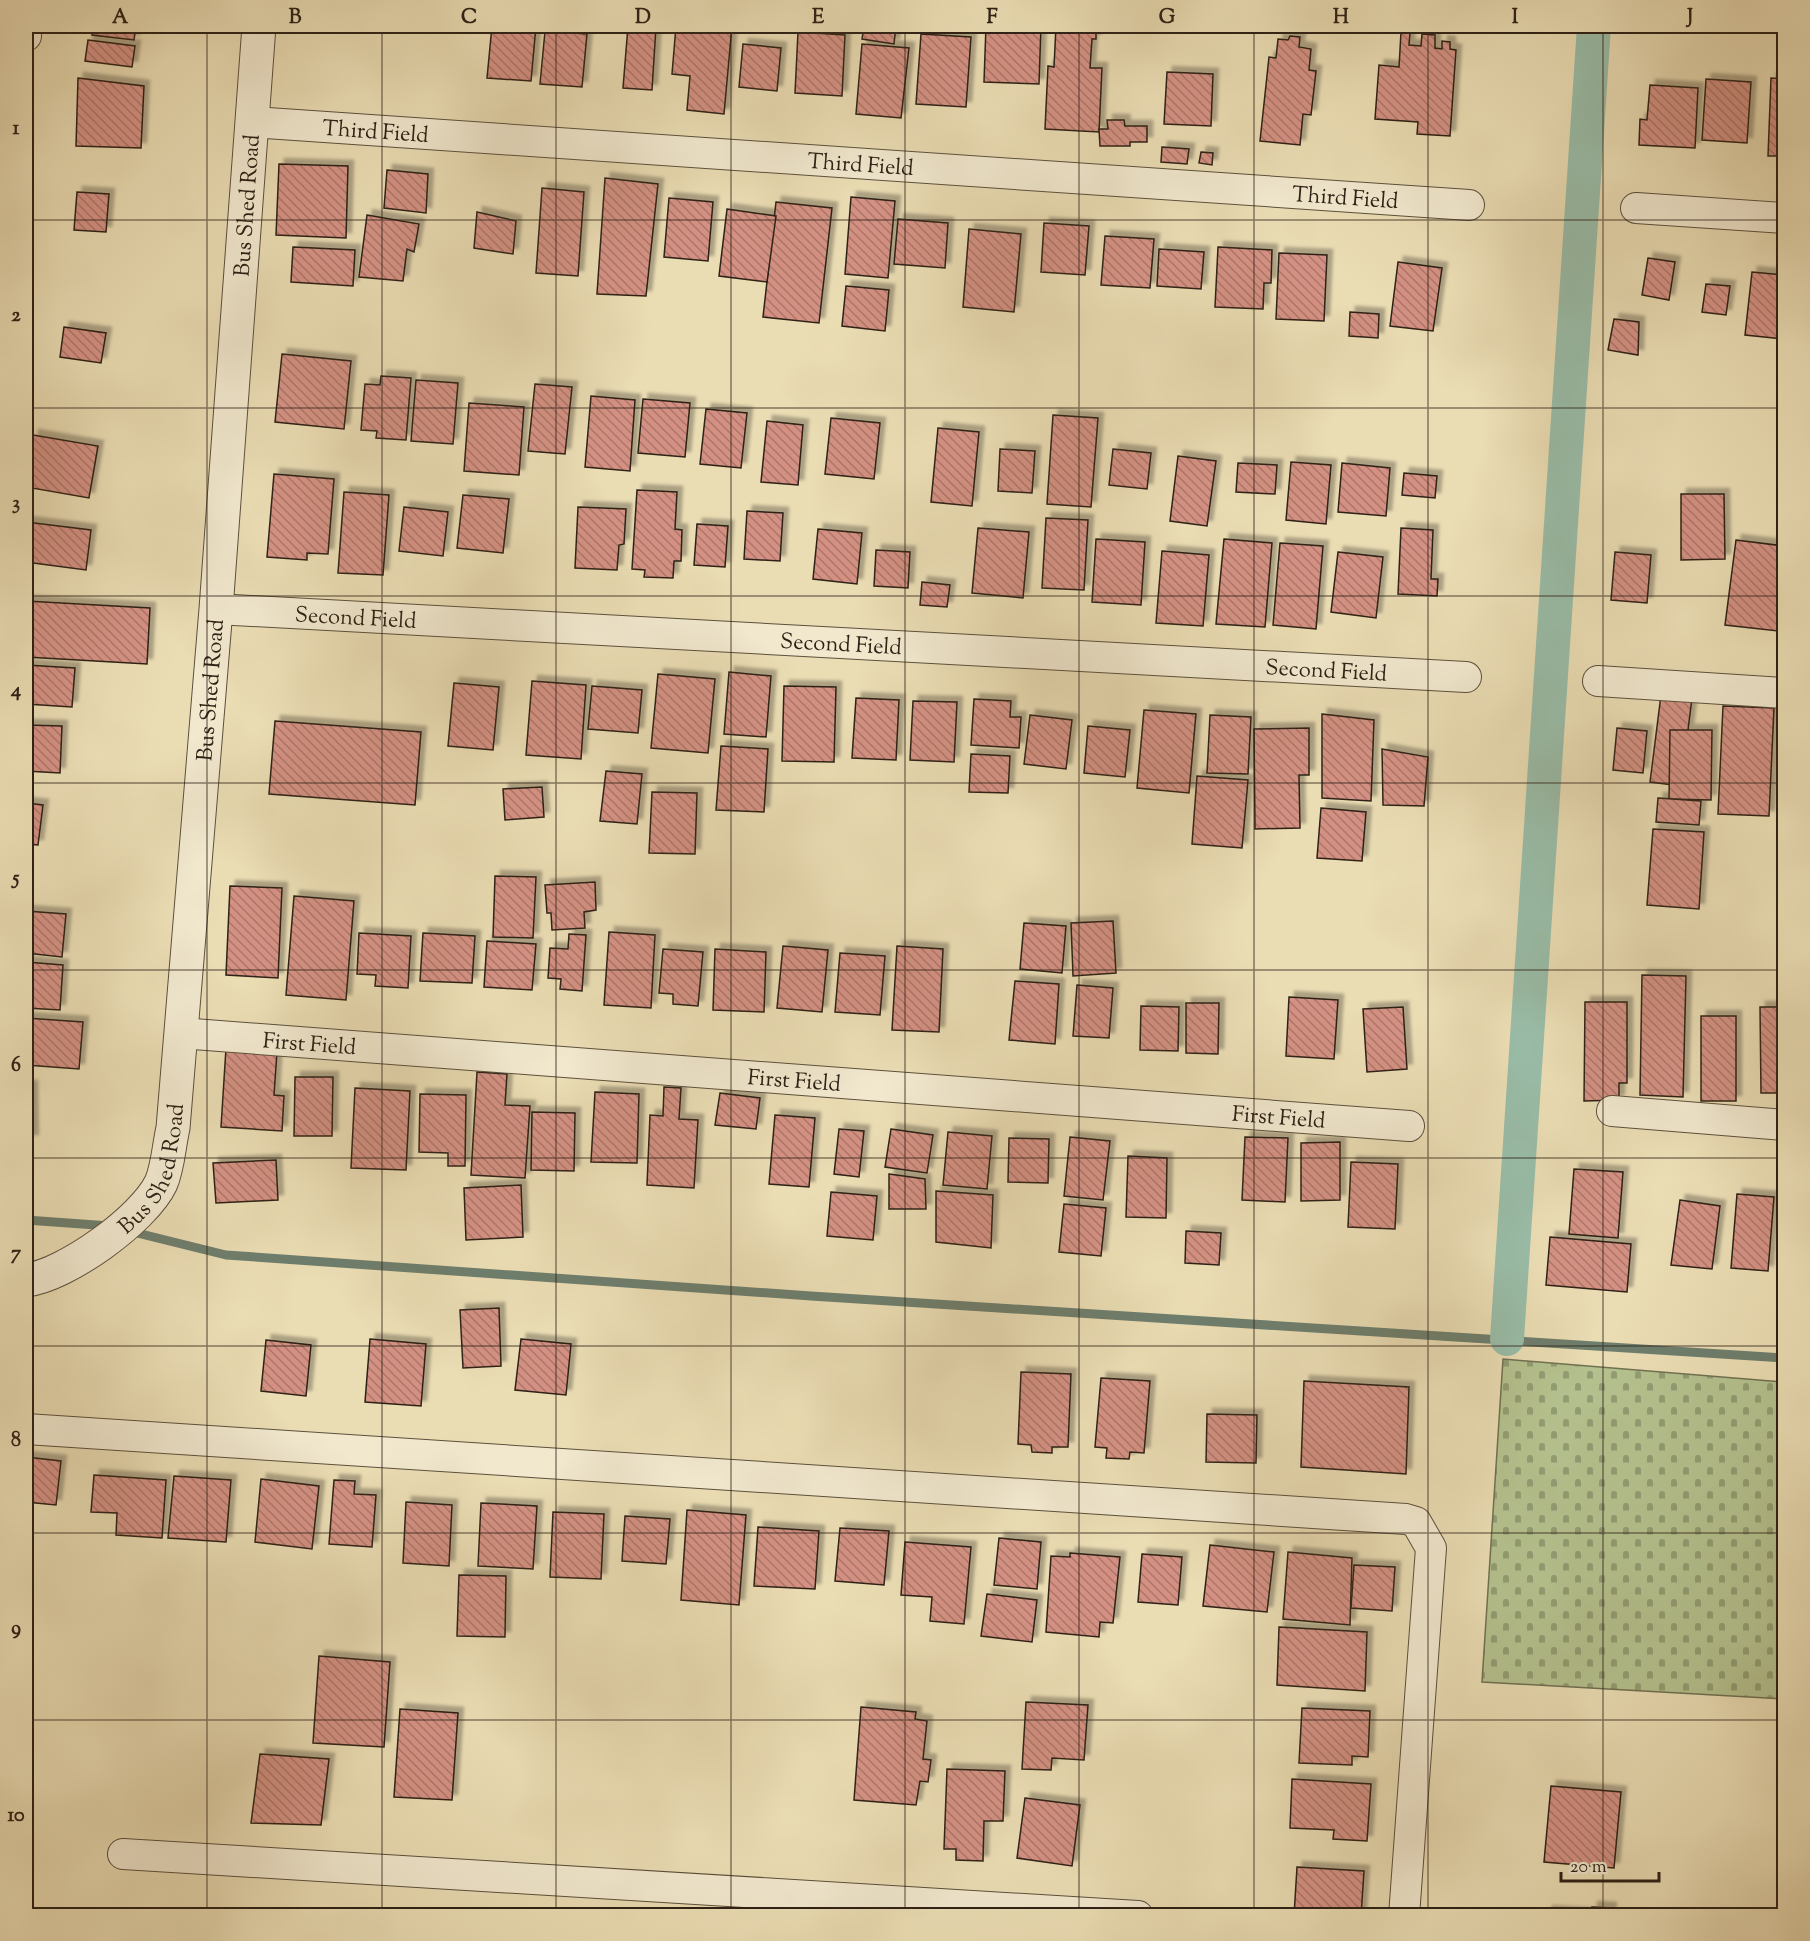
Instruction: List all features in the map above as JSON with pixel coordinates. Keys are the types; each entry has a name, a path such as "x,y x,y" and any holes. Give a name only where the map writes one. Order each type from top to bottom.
{"street":[{"path":"26,26 26,36"},
{"name":"Bus Shed Road","path":"26,1280 42,1278 86,1256 147,1204 161,1182 173,1128 216,609 259,26"},
{"name":"Third Field","path":"252,122 1470,205"},
{"path":"1636,208 1785,218"},
{"name":"Second Field","path":"216,609 1466,677"},
{"path":"1598,681 1785,693"},
{"name":"First Field","path":"180,1033 1409,1126"},
{"path":"1612,1111 1785,1125"},
{"path":"26,1429 1406,1519 1416,1522 1431,1548 1404,1916"},
{"path":"123,1854 1138,1916"}],"green space":[{"path":"1503,1359 1784,1382 1784,1699 1482,1682"}],"building":[{"path":"93,26 136,26 134,40 92,35"},
{"path":"492,26 536,26 531,81 487,78"},
{"path":"628,26 656,27 652,90 623,88"},
{"path":"676,26 732,26 724,114 687,110 690,76 672,74"},
{"path":"864,26 896,26 894,44 862,39"},
{"path":"986,26 1041,26 1039,84 984,82"},
{"path":"1056,26 1096,28 1096,39 1092,39 1090,68 1102,68 1099,132 1045,129 1048,66 1054,67"},
{"path":"545,31 587,34 582,87 540,84"},
{"path":"798,32 845,35 842,96 795,93"},
{"path":"1401,32 1410,33 1409,45 1421,46 1422,34 1435,35 1435,48 1442,49 1442,41 1450,42 1450,49 1456,50 1450,136 1417,134 1418,122 1375,119 1379,65 1399,67"},
{"path":"921,34 971,37 966,107 916,104"},
{"path":"1290,36 1300,37 1299,47 1311,49 1309,70 1316,71 1311,115 1303,114 1300,145 1260,141 1269,57 1276,58 1278,39 1288,40"},
{"path":"88,40 135,46 132,67 85,61"},
{"path":"743,44 781,48 777,91 739,87"},
{"path":"862,44 909,48 901,118 856,114"},
{"path":"1167,72 1213,74 1211,126 1164,124"},
{"path":"78,78 144,86 141,148 76,146"},
{"path":"1771,78 1784,79 1784,156 1768,156"},
{"path":"1706,79 1751,82 1747,143 1702,140"},
{"path":"1650,85 1698,88 1695,148 1639,145 1640,119 1647,120"},
{"path":"1107,120 1124,120 1125,126 1147,126 1147,142 1130,142 1130,146 1100,146 1099,129 1108,129"},
{"path":"1162,147 1189,149 1187,164 1161,162"},
{"path":"1201,152 1213,153 1212,165 1199,163"},
{"path":"279,164 348,166 346,238 276,235"},
{"path":"387,170 428,174 426,213 384,208"},
{"path":"605,178 658,184 646,296 597,294"},
{"path":"542,188 584,192 578,276 536,273"},
{"path":"77,192 109,194 106,232 74,230"},
{"path":"851,197 895,201 888,278 845,274"},
{"path":"669,198 713,202 708,261 664,257"},
{"path":"776,202 832,208 819,323 763,317"},
{"path":"727,209 776,216 767,282 719,276"},
{"path":"477,212 516,221 513,254 474,248"},
{"path":"367,215 419,224 414,252 407,249 403,281 359,277"},
{"path":"898,219 948,223 945,268 894,264"},
{"path":"1044,223 1089,226 1085,275 1041,272"},
{"path":"969,229 1021,234 1014,312 963,307"},
{"path":"1105,236 1154,239 1150,288 1101,285"},
{"path":"293,247 355,250 353,286 291,282"},
{"path":"1218,247 1272,250 1271,283 1264,283 1263,309 1215,307"},
{"path":"1159,249 1204,252 1201,289 1157,286"},
{"path":"1279,253 1327,255 1324,321 1276,319"},
{"path":"1648,258 1675,262 1669,300 1642,295"},
{"path":"1398,262 1442,268 1433,331 1390,326"},
{"path":"1752,272 1784,275 1784,339 1745,335"},
{"path":"1706,284 1730,286 1726,315 1702,312"},
{"path":"846,286 889,290 885,331 842,326"},
{"path":"1350,312 1379,314 1378,338 1349,336"},
{"path":"1614,319 1639,322 1638,355 1608,350"},
{"path":"64,327 106,333 101,363 60,357"},
{"path":"282,354 351,361 344,429 275,422"},
{"path":"381,376 411,378 406,440 376,438 377,431 361,430 365,384 380,385"},
{"path":"416,380 458,383 453,444 411,441"},
{"path":"535,384 572,387 565,454 528,451"},
{"path":"591,396 635,400 630,471 585,467"},
{"path":"643,399 690,403 685,457 638,453"},
{"path":"469,403 524,407 519,475 464,471"},
{"path":"706,409 747,413 741,468 700,464"},
{"path":"1053,415 1098,418 1091,507 1047,504"},
{"path":"831,418 880,423 874,479 825,474"},
{"path":"767,421 803,425 798,485 761,482"},
{"path":"938,428 979,432 972,506 931,502"},
{"path":"33,435 98,446 89,498 26,487"},
{"path":"1000,449 1035,451 1032,493 998,491"},
{"path":"1113,449 1151,453 1147,489 1109,485"},
{"path":"1178,456 1216,461 1207,526 1170,521"},
{"path":"1291,462 1331,465 1326,524 1286,520"},
{"path":"1238,463 1277,465 1275,494 1236,492"},
{"path":"1342,463 1390,468 1386,516 1338,512"},
{"path":"1404,473 1437,476 1435,498 1402,495"},
{"path":"274,474 334,479 328,554 307,553 307,560 267,557"},
{"path":"637,490 677,492 675,529 682,530 681,561 674,561 673,578 644,577 645,570 632,569"},
{"path":"344,492 389,495 383,575 338,573"},
{"path":"1681,494 1724,494 1725,559 1681,560"},
{"path":"463,495 509,499 503,553 457,548"},
{"path":"404,507 448,512 443,556 399,551"},
{"path":"578,507 626,509 624,544 619,545 617,570 575,568"},
{"path":"747,511 783,513 780,561 744,559"},
{"path":"1046,518 1088,520 1084,590 1042,588"},
{"path":"26,522 91,530 86,570 26,562"},
{"path":"697,524 728,526 725,567 694,565"},
{"path":"978,528 1029,532 1023,598 972,593"},
{"path":"1401,528 1433,530 1431,579 1438,579 1437,596 1398,594"},
{"path":"818,529 862,533 857,584 813,579"},
{"path":"1096,539 1145,542 1141,605 1092,602"},
{"path":"1224,539 1272,543 1265,627 1216,624"},
{"path":"1736,540 1784,546 1784,577 1778,631 1725,625"},
{"path":"1280,543 1323,546 1316,629 1273,625"},
{"path":"876,550 910,552 908,588 874,586"},
{"path":"1162,551 1209,555 1203,626 1156,623"},
{"path":"1338,552 1383,557 1376,618 1331,612"},
{"path":"1615,552 1651,555 1647,603 1611,600"},
{"path":"922,582 950,585 947,607 920,605"},
{"path":"26,601 150,608 147,664 26,657"},
{"path":"26,665 75,668 72,707 26,704"},
{"path":"729,672 771,676 766,737 724,734"},
{"path":"658,674 715,679 708,753 651,748"},
{"path":"532,681 586,685 581,759 526,755"},
{"path":"454,683 499,687 493,750 448,746"},
{"path":"592,686 642,690 638,733 588,729"},
{"path":"784,686 836,687 834,762 782,761"},
{"path":"1661,695 1692,698 1681,786 1650,782"},
{"path":"856,698 899,700 896,760 852,758"},
{"path":"974,699 1011,701 1010,717 1021,717 1019,748 971,745"},
{"path":"913,701 957,702 954,762 910,760"},
{"path":"1723,706 1774,708 1769,816 1718,814"},
{"path":"1144,710 1196,714 1189,793 1137,788"},
{"path":"1322,714 1374,720 1371,801 1322,798"},
{"path":"1030,715 1072,720 1066,769 1024,764"},
{"path":"1210,715 1251,717 1248,774 1207,773"},
{"path":"275,721 421,732 415,805 269,794"},
{"path":"26,725 62,726 60,773 26,771"},
{"path":"1088,726 1130,730 1125,777 1084,773"},
{"path":"1309,728 1309,775 1299,775 1300,828 1255,829 1254,729"},
{"path":"1617,728 1647,731 1643,773 1613,770"},
{"path":"1670,730 1712,730 1711,800 1669,799"},
{"path":"721,746 768,749 764,812 716,810"},
{"path":"1382,749 1428,757 1424,806 1383,805"},
{"path":"971,754 1010,756 1008,793 969,792"},
{"path":"606,771 642,774 637,824 600,821"},
{"path":"1197,776 1248,780 1242,848 1192,844"},
{"path":"542,787 544,817 505,820 503,789"},
{"path":"652,792 697,793 695,854 649,853"},
{"path":"1658,798 1701,801 1699,825 1656,822"},
{"path":"26,803 43,805 38,845 26,844"},
{"path":"1321,808 1366,812 1362,861 1317,858"},
{"path":"1653,829 1704,832 1699,909 1647,905"},
{"path":"495,876 536,877 533,938 493,937"},
{"path":"595,882 596,910 584,912 585,928 552,930 551,913 547,913 545,885"},
{"path":"230,886 282,888 278,978 226,975"},
{"path":"294,896 354,901 346,1000 286,995"},
{"path":"26,911 66,914 62,957 26,953"},
{"path":"1113,921 1116,973 1073,976 1071,923"},
{"path":"1024,923 1066,926 1062,973 1020,969"},
{"path":"609,932 655,935 651,1008 604,1005"},
{"path":"359,933 411,936 408,988 375,986 376,975 357,974"},
{"path":"423,933 475,936 472,983 420,981"},
{"path":"569,934 586,935 582,991 560,989 561,979 548,978 550,948 568,949"},
{"path":"487,941 536,944 532,990 484,987"},
{"path":"783,946 828,950 822,1012 777,1008"},
{"path":"897,946 943,949 939,1032 892,1030"},
{"path":"663,949 703,952 698,1006 673,1004 673,994 659,993"},
{"path":"715,949 766,952 764,1012 713,1010"},
{"path":"840,953 885,956 880,1015 835,1012"},
{"path":"26,962 63,965 60,1010 26,1008"},
{"path":"1642,975 1686,976 1683,1097 1640,1095"},
{"path":"1015,981 1059,984 1055,1044 1009,1040"},
{"path":"1077,985 1113,988 1109,1038 1073,1036"},
{"path":"1289,997 1338,1000 1334,1059 1286,1056"},
{"path":"1585,1002 1627,1002 1627,1083 1619,1083 1619,1100 1584,1101"},
{"path":"1186,1003 1219,1003 1218,1054 1186,1053"},
{"path":"1141,1006 1179,1007 1178,1051 1140,1050"},
{"path":"1403,1007 1407,1069 1367,1072 1363,1009"},
{"path":"1760,1007 1784,1007 1784,1093 1761,1093"},
{"path":"1701,1016 1736,1016 1736,1101 1701,1101"},
{"path":"26,1018 83,1022 79,1069 26,1065"},
{"path":"226,1048 277,1052 274,1095 284,1096 282,1131 221,1127"},
{"path":"477,1072 507,1074 505,1105 530,1106 525,1178 471,1175"},
{"path":"295,1077 333,1077 332,1136 294,1136"},
{"path":"26,1086 32,1086 33,1140 26,1140"},
{"path":"664,1087 681,1088 679,1119 698,1120 694,1188 647,1185 650,1115 663,1116"},
{"path":"355,1088 410,1091 406,1170 351,1168"},
{"path":"595,1092 639,1094 637,1163 591,1162"},
{"path":"720,1093 760,1098 756,1129 715,1125"},
{"path":"420,1094 466,1095 465,1166 448,1166 448,1153 419,1152"},
{"path":"532,1112 575,1113 574,1171 531,1170"},
{"path":"775,1115 815,1118 809,1187 769,1184"},
{"path":"839,1129 864,1131 859,1177 834,1174"},
{"path":"891,1129 933,1135 927,1173 885,1167"},
{"path":"948,1132 992,1136 987,1189 943,1185"},
{"path":"1070,1137 1110,1141 1103,1200 1064,1196"},
{"path":"1245,1137 1288,1138 1285,1202 1242,1200"},
{"path":"1009,1138 1049,1139 1048,1183 1008,1182"},
{"path":"1340,1142 1340,1200 1301,1201 1301,1143"},
{"path":"1128,1156 1167,1158 1166,1218 1126,1217"},
{"path":"276,1160 278,1200 216,1203 213,1163"},
{"path":"1351,1162 1398,1164 1395,1229 1348,1227"},
{"path":"1574,1169 1623,1172 1618,1238 1569,1234"},
{"path":"889,1174 925,1179 926,1209 889,1209"},
{"path":"521,1185 523,1237 466,1240 464,1188"},
{"path":"936,1191 993,1195 991,1248 936,1242"},
{"path":"831,1192 877,1196 873,1240 827,1236"},
{"path":"1737,1194 1774,1197 1768,1271 1731,1268"},
{"path":"1680,1200 1720,1206 1712,1269 1671,1265"},
{"path":"1064,1204 1106,1208 1101,1256 1059,1252"},
{"path":"1186,1231 1221,1233 1219,1265 1185,1263"},
{"path":"1550,1237 1631,1244 1627,1292 1546,1285"},
{"path":"499,1308 501,1366 463,1368 460,1310"},
{"path":"370,1339 426,1344 421,1406 365,1402"},
{"path":"521,1339 571,1344 566,1395 515,1390"},
{"path":"266,1340 311,1345 306,1396 261,1391"},
{"path":"1021,1372 1071,1374 1068,1447 1052,1447 1052,1453 1032,1452 1031,1445 1018,1444"},
{"path":"1101,1378 1150,1381 1144,1453 1130,1452 1129,1459 1106,1458 1107,1448 1095,1447"},
{"path":"1304,1381 1409,1387 1406,1474 1301,1467"},
{"path":"1207,1414 1257,1415 1256,1463 1206,1462"},
{"path":"26,1457 61,1461 56,1505 26,1502"},
{"path":"94,1475 166,1480 162,1538 116,1535 117,1513 91,1512"},
{"path":"174,1476 231,1480 226,1542 168,1538"},
{"path":"261,1479 319,1486 312,1549 255,1542"},
{"path":"334,1480 355,1481 354,1494 376,1495 372,1547 329,1544"},
{"path":"406,1502 452,1505 449,1566 403,1563"},
{"path":"481,1503 537,1506 533,1569 478,1566"},
{"path":"687,1510 746,1515 739,1605 681,1600"},
{"path":"553,1512 604,1514 601,1579 550,1577"},
{"path":"625,1516 670,1519 666,1564 622,1561"},
{"path":"758,1527 819,1531 815,1589 754,1586"},
{"path":"840,1528 889,1531 884,1585 835,1581"},
{"path":"999,1538 1041,1542 1037,1589 994,1585"},
{"path":"905,1542 971,1547 964,1624 930,1621 932,1597 901,1595"},
{"path":"1210,1545 1274,1552 1267,1612 1203,1606"},
{"path":"1288,1552 1352,1558 1350,1625 1283,1619"},
{"path":"1070,1553 1120,1557 1113,1623 1100,1622 1099,1637 1046,1632 1051,1556 1070,1557"},
{"path":"1142,1554 1182,1557 1178,1605 1138,1602"},
{"path":"1354,1565 1395,1567 1392,1611 1351,1608"},
{"path":"459,1575 506,1576 505,1637 457,1636"},
{"path":"987,1594 1037,1600 1032,1642 981,1636"},
{"path":"1279,1627 1367,1632 1365,1691 1277,1685"},
{"path":"319,1656 390,1662 384,1747 313,1743"},
{"path":"1026,1702 1088,1705 1084,1760 1052,1758 1051,1770 1022,1769"},
{"path":"861,1707 916,1712 915,1719 927,1721 923,1759 931,1760 928,1782 920,1781 916,1805 854,1800"},
{"path":"1302,1708 1370,1711 1368,1757 1352,1756 1352,1765 1299,1763"},
{"path":"400,1709 458,1713 452,1800 394,1797"},
{"path":"260,1754 329,1759 321,1825 251,1823"},
{"path":"947,1769 1005,1771 1003,1821 984,1821 983,1861 956,1860 956,1849 944,1849"},
{"path":"1292,1779 1371,1784 1367,1841 1333,1839 1334,1830 1290,1828"},
{"path":"1551,1786 1621,1792 1614,1868 1544,1862"},
{"path":"1025,1798 1080,1805 1072,1866 1017,1858"},
{"path":"1297,1867 1364,1871 1361,1916 1294,1916"},
{"path":"1592,1907 1611,1908 1610,1916 1547,1916 1547,1911 1592,1914"}],"waterway":[{"path":"1507,1339 1594,26"},
{"path":"26,1220 110,1226"},
{"path":"129,1231 226,1255 811,1296 1784,1358"}]}
